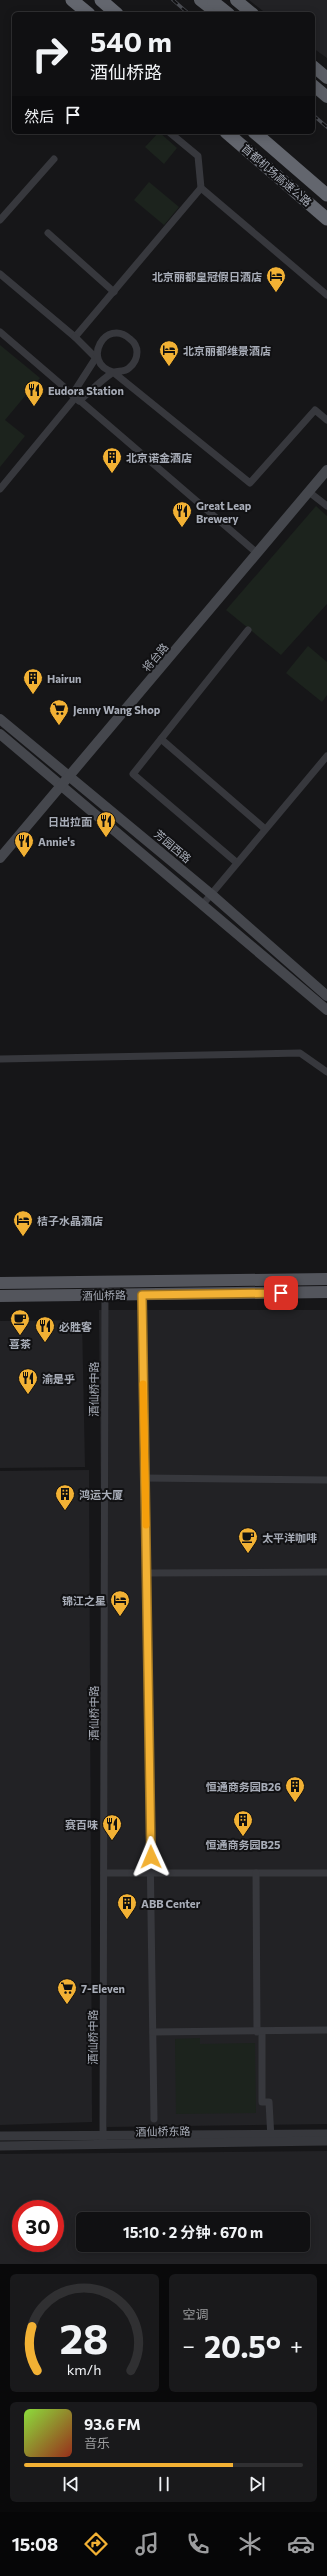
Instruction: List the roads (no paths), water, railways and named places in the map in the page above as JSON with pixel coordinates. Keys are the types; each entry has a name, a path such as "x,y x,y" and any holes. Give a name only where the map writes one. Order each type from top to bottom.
{"highway":[{"path":"72,0 86,12"},
{"path":"101,0 115,12"},
{"path":"200,0 215,12"},
{"path":"212,0 227,12"},
{"path":"238,0 252,12"},
{"path":"315,67 327,78"},
{"path":"315,87 327,97"},
{"name":"首都机场高速公路","path":"228,134 327,219"},
{"name":"首都机场高速公路","path":"256,134 327,195"}],"main road":[{"path":"209,0 223,12"},
{"path":"315,66 327,75"},
{"path":"315,93 327,103"},
{"name":"将台路","path":"2,853 62,787 256,553 327,470"},
{"name":"芳园西路","path":"0,719 211,894 327,996"},
{"path":"0,734 327,1010"},
{"name":"酒仙桥路","path":"0,1283 327,1279"},
{"name":"酒仙桥路","path":"0,1296 327,1292"}],"street":[{"path":"170,134 198,156 202,188 327,295"},
{"path":"0,220 54,159"},
{"path":"75,337 202,188"},
{"path":"48,233 114,292"},
{"path":"0,274 75,337 97,357 103,367 114,372 250,483 315,410 327,420"},
{"path":"0,332 256,553"},
{"path":"0,489 75,398 97,357 99,345 106,336 112,333 126,335 133,341 136,348 135,361 127,370 114,372 75,398"},
{"path":"309,492 327,506"},
{"path":"236,862 133,774 248,630"},
{"path":"161,739 265,829"},
{"path":"203,904 236,862 327,756"},
{"path":"0,1059 300,1052 327,1072"},
{"name":"酒仙桥中路","path":"103,2140 105,1282"},
{"path":"142,1295 144,1478 148,1574 154,2119"},
{"path":"144,1478 327,1480"},
{"path":"148,1574 327,1572"},
{"path":"104,1873 327,1872"},
{"path":"256,1873 262,2102 269,2102 271,2138"},
{"path":"153,2032 260,2032 327,2030"},
{"name":"酒仙桥东路","path":"0,2146 103,2140 271,2138 327,2134"},
{"name":"酒仙桥东路","path":"0,2136 103,2140"},
{"name":"酒仙桥东路","path":"271,2138 327,2141"}],"railway":[{"path":"173,0 187,12"},
{"path":"315,117 327,127"}],"place":[{"name":"北京丽都皇冠假日酒店","path":"276,293"},
{"name":"北京丽都维景酒店","path":"169,367"},
{"name":"Eudora Station","path":"34,407"},
{"name":"北京诺金酒店","path":"112,474"},
{"name":"Great Leap Brewery","path":"182,528"},
{"name":"Hairun","path":"33,695"},
{"name":"Jenny Wang Shop","path":"59,726"},
{"name":"日出拉面","path":"106,838"},
{"name":"Annie's","path":"24,858"},
{"name":"桔子水晶酒店","path":"23,1237"},
{"name":"喜茶","path":"20,1336"},
{"name":"必胜客","path":"45,1343"},
{"name":"渝是乎","path":"28,1395"},
{"name":"鸿运大厦","path":"65,1511"},
{"name":"太平洋咖啡","path":"248,1554"},
{"name":"锦江之星","path":"120,1617"},
{"name":"恒通商务园B26","path":"295,1803"},
{"name":"恒通商务园B25","path":"243,1837"},
{"name":"赛百味","path":"112,1841"},
{"name":"ABB Center","path":"127,1920"},
{"name":"7-Eleven","path":"67,2005"}]}
